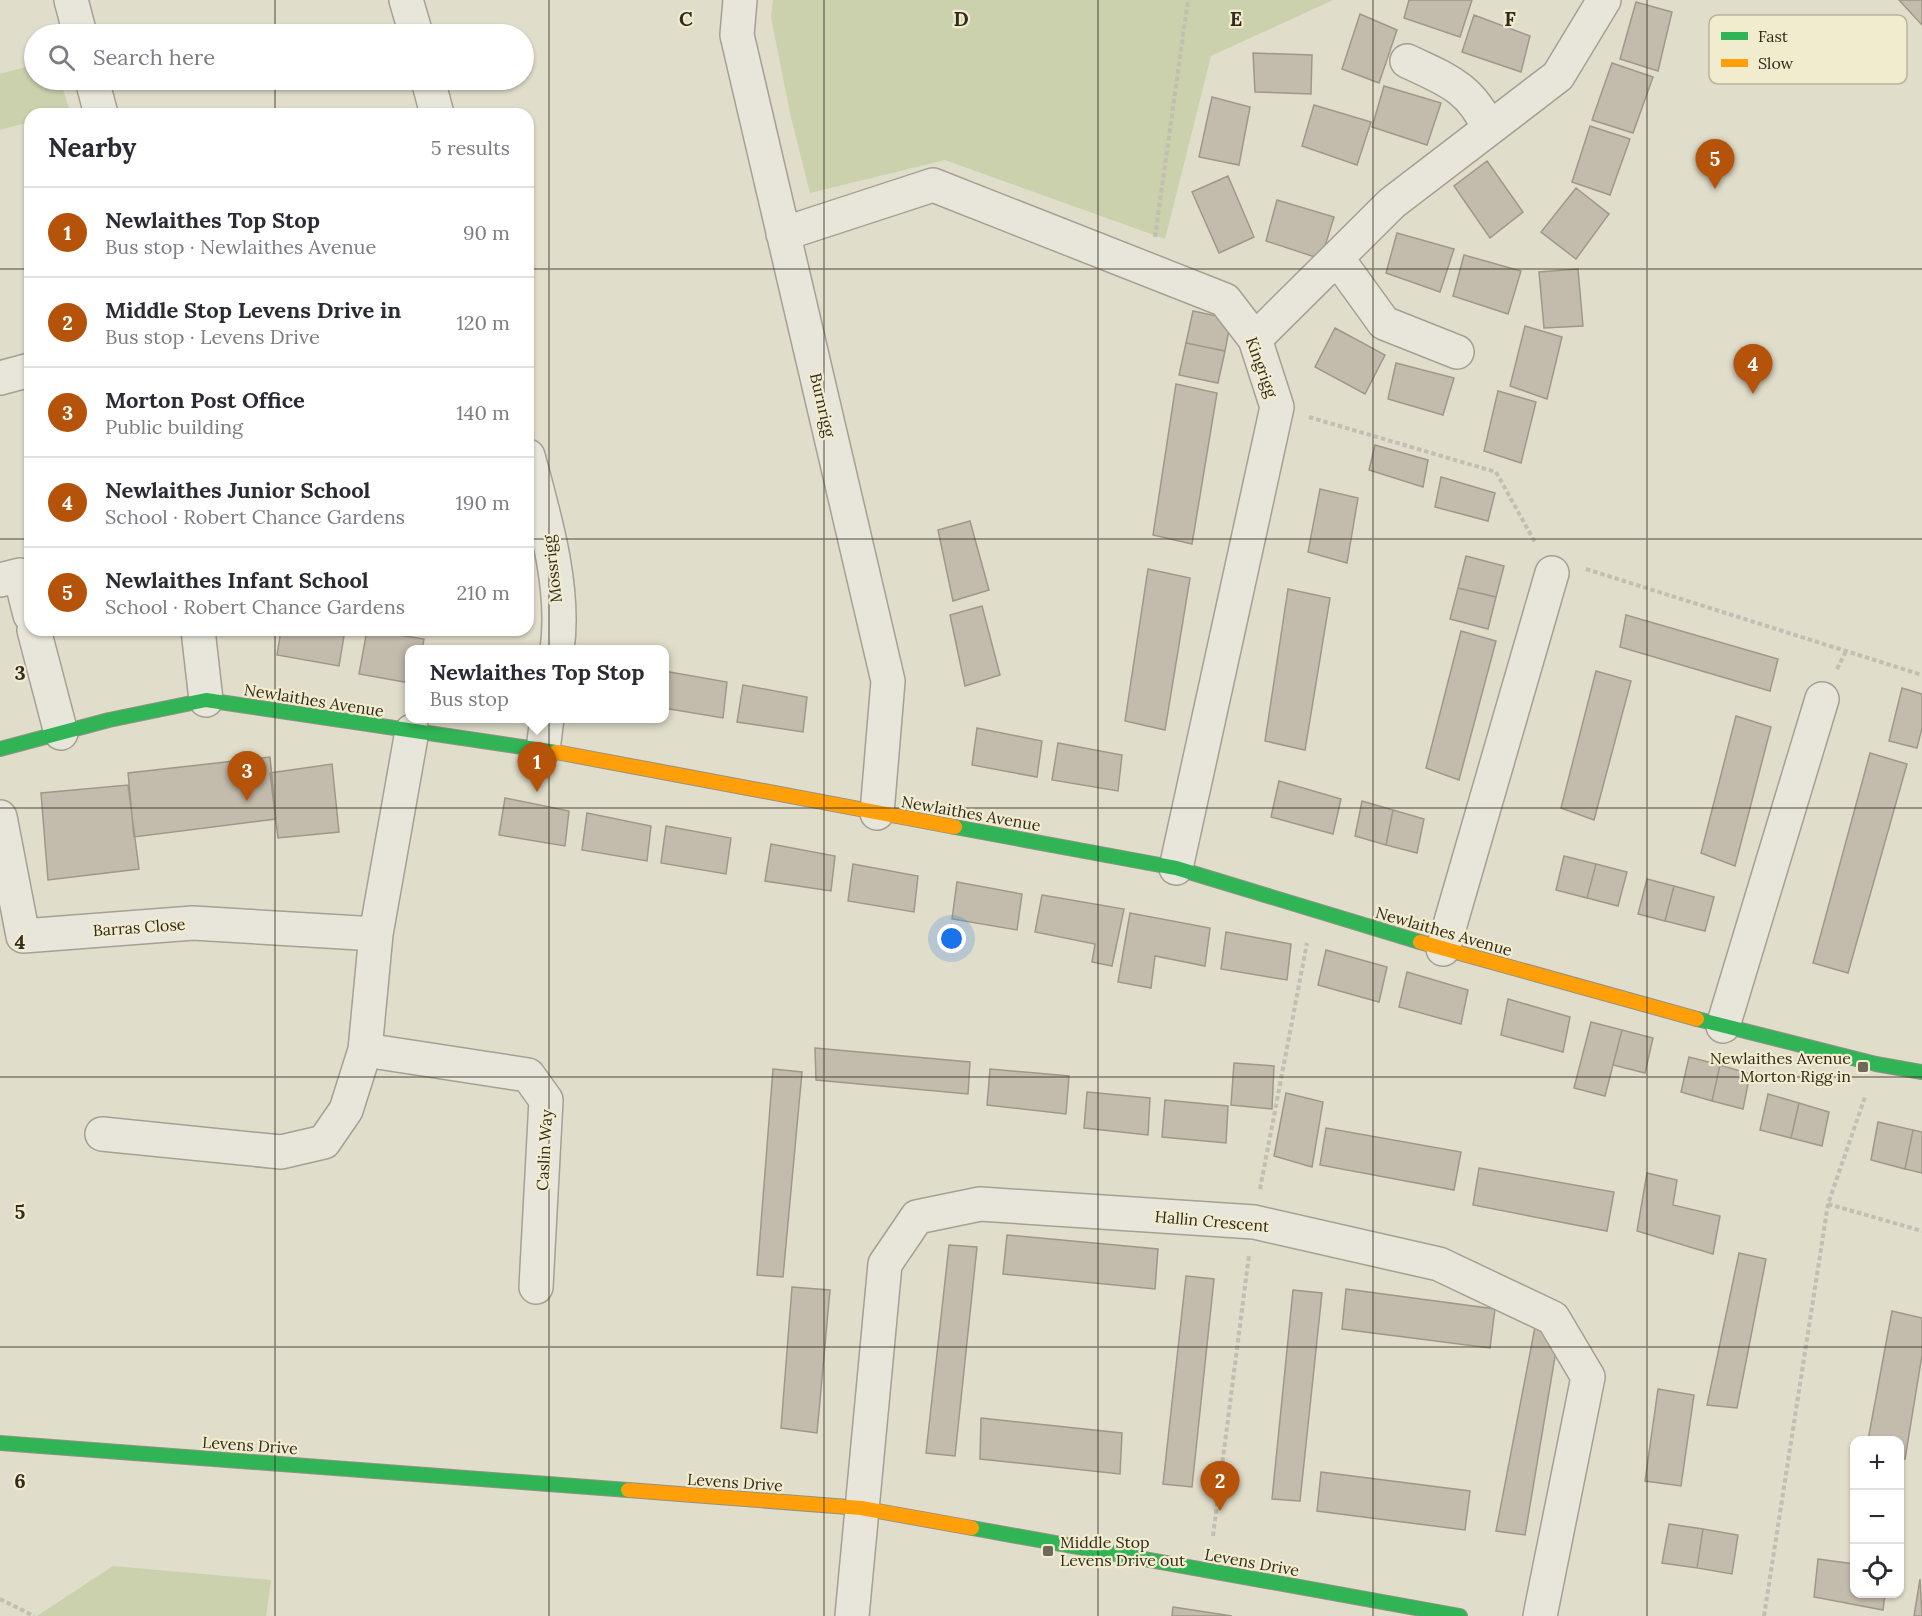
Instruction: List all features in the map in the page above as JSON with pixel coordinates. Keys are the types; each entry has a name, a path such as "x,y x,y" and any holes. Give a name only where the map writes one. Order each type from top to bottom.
{"street":[{"path":"71,0 77,24"},
{"path":"406,0 413,24"},
{"name":"Burnrigg","path":"741,0 737,35 888,681 877,813"},
{"path":"1255,339 1392,203 1558,76 1604,0"},
{"path":"1407,61 1456,83 1482,113 1489,129"},
{"path":"95,90 99,108"},
{"path":"431,90 435,108"},
{"name":"Kingrigg","path":"783,234 933,185 1225,300 1255,339 1277,407 1176,868"},
{"path":"1337,258 1384,323 1457,352"},
{"path":"0,378 24,372"},
{"name":"Mossrigg","path":"534,479 550,540 560,631 558,645"},
{"path":"1443,949 1552,573"},
{"path":"0,580 20,575 24,591"},
{"path":"36,636 61,733"},
{"path":"199,636 206,700"},
{"path":"1723,1026 1822,699"},
{"name":"Newlaithes Avenue","path":"0,749 206,700 543,750 1176,868 1443,949 1723,1026 1876,1064 1922,1072"},
{"path":"543,750 546,723"},
{"path":"102,1134 281,1152 324,1142 346,1110 365,1050 376,934 412,731"},
{"name":"Barras Close","path":"0,817 23,936 193,923 376,934"},
{"name":"Caslin Way","path":"365,1050 528,1075 546,1100 536,1287"},
{"name":"Hallin Crescent","path":"852,1616 885,1264 917,1217 980,1204 1254,1222 1438,1264 1554,1318 1588,1377 1540,1616"},
{"name":"Levens Drive","path":"0,1443 861,1508 1460,1616"}],"path":[{"path":"1151,271 1188,0"},
{"path":"1277,407 1496,472 1552,573 1590,569 1922,675"},
{"path":"1764,1616 1828,1204 1876,1064"},
{"path":"1828,1204 1922,1231"},
{"path":"0,1599 34,1616"}],"green space":[{"path":"773,0 1333,0 1211,56 1165,239 945,160 810,193 790,113 771,17"},
{"path":"24,68 24,90 63,90 69,108 24,108 24,124 0,130 0,74"},
{"path":"113,1566 271,1580 266,1616 37,1616"}],"building":[{"path":"1409,0 1472,0 1460,37 1404,18"},
{"path":"1899,0 1922,0 1922,25"},
{"path":"1636,2 1672,12 1658,71 1620,59"},
{"path":"1360,14 1397,30 1379,83 1342,69"},
{"path":"1474,15 1530,36 1521,72 1462,52"},
{"path":"1253,53 1312,55 1311,94 1255,92"},
{"path":"1612,63 1653,77 1633,133 1592,120"},
{"path":"1384,86 1441,103 1427,145 1372,127"},
{"path":"1212,97 1250,107 1239,165 1199,157"},
{"path":"1314,105 1371,122 1357,165 1302,146"},
{"path":"1590,126 1630,139 1610,195 1572,182"},
{"path":"1487,161 1523,212 1490,238 1454,186"},
{"path":"1228,176 1254,237 1219,253 1192,192"},
{"path":"1576,188 1609,214 1576,259 1541,232"},
{"path":"1277,200 1334,217 1321,259 1266,241"},
{"path":"1397,233 1454,249 1440,292 1386,273"},
{"path":"1464,255 1521,271 1508,314 1453,296"},
{"path":"1578,269 1583,326 1544,328 1539,272"},
{"path":"1193,311 1231,319 1225,351 1186,343"},
{"path":"1525,326 1562,337 1547,399 1510,386"},
{"path":"1335,328 1385,355 1365,394 1315,367"},
{"path":"1186,343 1225,351 1218,383 1179,375"},
{"path":"1396,363 1454,378 1443,415 1388,399"},
{"path":"1176,384 1217,393 1192,544 1153,535"},
{"path":"1498,391 1536,402 1521,463 1484,451"},
{"path":"1375,445 1428,460 1423,487 1369,470"},
{"path":"1441,477 1495,493 1488,521 1435,507"},
{"path":"1320,489 1358,498 1347,563 1308,552"},
{"path":"970,521 989,590 953,601 938,530"},
{"path":"1466,556 1504,566 1496,597 1458,588"},
{"path":"1148,569 1190,578 1165,730 1125,721"},
{"path":"1458,588 1496,597 1488,629 1450,619"},
{"path":"1288,589 1330,598 1305,750 1265,741"},
{"path":"982,606 1000,675 965,686 950,615"},
{"path":"1626,615 1778,659 1770,691 1620,647"},
{"path":"1461,631 1496,641 1459,780 1426,768"},
{"path":"280,636 344,636 339,666 277,655"},
{"path":"366,636 405,636 424,639 423,645 405,645 405,682 359,674"},
{"path":"1596,671 1631,681 1594,820 1561,808"},
{"path":"669,672 727,682 723,718 669,709"},
{"path":"743,685 807,697 803,732 737,722"},
{"path":"1902,688 1922,694 1922,728 1917,748 1889,741"},
{"path":"1736,716 1771,727 1735,866 1701,853"},
{"path":"977,728 1042,741 1037,777 972,765"},
{"path":"1058,743 1122,755 1118,791 1052,780"},
{"path":"1870,753 1907,764 1848,973 1813,963"},
{"path":"270,757 276,819 134,837 128,773"},
{"path":"332,764 339,832 278,838 270,773"},
{"path":"1279,781 1341,799 1333,834 1271,817"},
{"path":"128,785 139,869 48,880 41,793"},
{"path":"505,798 569,811 565,846 499,835"},
{"path":"1362,801 1393,810 1386,845 1355,836"},
{"path":"1393,810 1424,819 1417,853 1386,845"},
{"path":"587,813 651,826 647,861 582,850"},
{"path":"666,826 731,838 726,874 661,863"},
{"path":"771,844 835,856 831,891 765,881"},
{"path":"1564,856 1596,864 1587,898 1556,890"},
{"path":"853,864 918,876 914,912 848,901"},
{"path":"1596,864 1627,872 1618,906 1587,898"},
{"path":"1647,879 1674,886 1665,921 1638,914"},
{"path":"957,882 1022,894 1017,930 952,919"},
{"path":"1674,886 1714,897 1705,931 1665,921"},
{"path":"1042,895 1124,909 1112,966 1092,962 1095,944 1035,932"},
{"path":"1130,913 1210,928 1205,966 1155,956 1151,988 1118,982"},
{"path":"1226,932 1291,944 1287,980 1221,969"},
{"path":"1326,950 1387,967 1379,1002 1318,985"},
{"path":"1407,972 1468,990 1461,1024 1399,1007"},
{"path":"1508,999 1570,1017 1563,1052 1501,1035"},
{"path":"1591,1022 1622,1030 1605,1096 1574,1088"},
{"path":"1622,1030 1653,1038 1645,1073 1613,1065"},
{"path":"815,1048 970,1062 968,1094 816,1080"},
{"path":"1689,1057 1720,1065 1712,1101 1681,1092"},
{"path":"1234,1063 1274,1066 1272,1109 1231,1105"},
{"path":"1720,1065 1750,1074 1743,1109 1712,1101"},
{"path":"773,1069 802,1072 783,1277 757,1275"},
{"path":"990,1069 1069,1076 1066,1114 987,1105"},
{"path":"1087,1092 1150,1098 1148,1135 1084,1128"},
{"path":"1286,1093 1323,1102 1312,1167 1274,1156"},
{"path":"1768,1094 1799,1103 1791,1138 1760,1130"},
{"path":"1165,1100 1228,1106 1226,1143 1162,1137"},
{"path":"1799,1103 1829,1112 1822,1146 1791,1138"},
{"path":"1878,1122 1913,1130 1905,1169 1871,1160"},
{"path":"1326,1128 1461,1152 1454,1190 1320,1165"},
{"path":"1913,1130 1922,1132 1922,1173 1905,1169"},
{"path":"1479,1168 1614,1192 1607,1231 1473,1205"},
{"path":"1647,1173 1677,1180 1673,1205 1720,1216 1713,1254 1637,1231"},
{"path":"1007,1235 1158,1249 1155,1289 1003,1274"},
{"path":"949,1245 977,1247 955,1456 926,1453"},
{"path":"1739,1253 1766,1259 1737,1408 1707,1405"},
{"path":"1186,1276 1214,1279 1192,1487 1163,1484"},
{"path":"792,1287 830,1290 817,1433 781,1428"},
{"path":"1346,1289 1495,1309 1490,1348 1342,1329"},
{"path":"1293,1290 1322,1293 1300,1501 1272,1499"},
{"path":"1892,1311 1922,1318 1922,1355 1905,1459 1904,1436 1869,1436"},
{"path":"1535,1327 1559,1333 1525,1535 1496,1531"},
{"path":"1658,1389 1694,1395 1681,1486 1645,1481"},
{"path":"981,1418 1122,1433 1120,1474 980,1459"},
{"path":"1321,1472 1470,1491 1465,1530 1317,1511"},
{"path":"1669,1524 1703,1529 1697,1568 1662,1563"},
{"path":"1703,1529 1738,1535 1732,1574 1697,1568"},
{"path":"1818,1559 1850,1563 1850,1598 1884,1598 1883,1610 1814,1597"},
{"path":"1920,1579 1922,1616 1914,1616"},
{"path":"1173,1607 1232,1616 1172,1616"}],"traffic: fast":[{"path":"0,749 109,720 206,700 556,752"},
{"path":"955,827 1176,868 1420,942"},
{"path":"1697,1019 1876,1064 1922,1072"},
{"path":"0,1443 628,1490"},
{"path":"972,1528 1460,1616"}],"traffic: slow":[{"path":"556,752 955,827"},
{"path":"1420,942 1697,1019"},
{"path":"628,1490 861,1508 972,1528"}],"place":[{"name":"Newlaithes Infant School","path":"1715,189"},
{"name":"Newlaithes Junior School","path":"1753,394"},
{"name":"Newlaithes Top Stop","path":"537,792"},
{"name":"Morton Post Office","path":"247,801"},
{"name":"Newlaithes Avenue Morton Rigg in","path":"1863,1067"},
{"name":"Middle Stop Levens Drive in","path":"1220,1511"},
{"name":"Middle Stop Levens Drive out","path":"1048,1551"}]}
